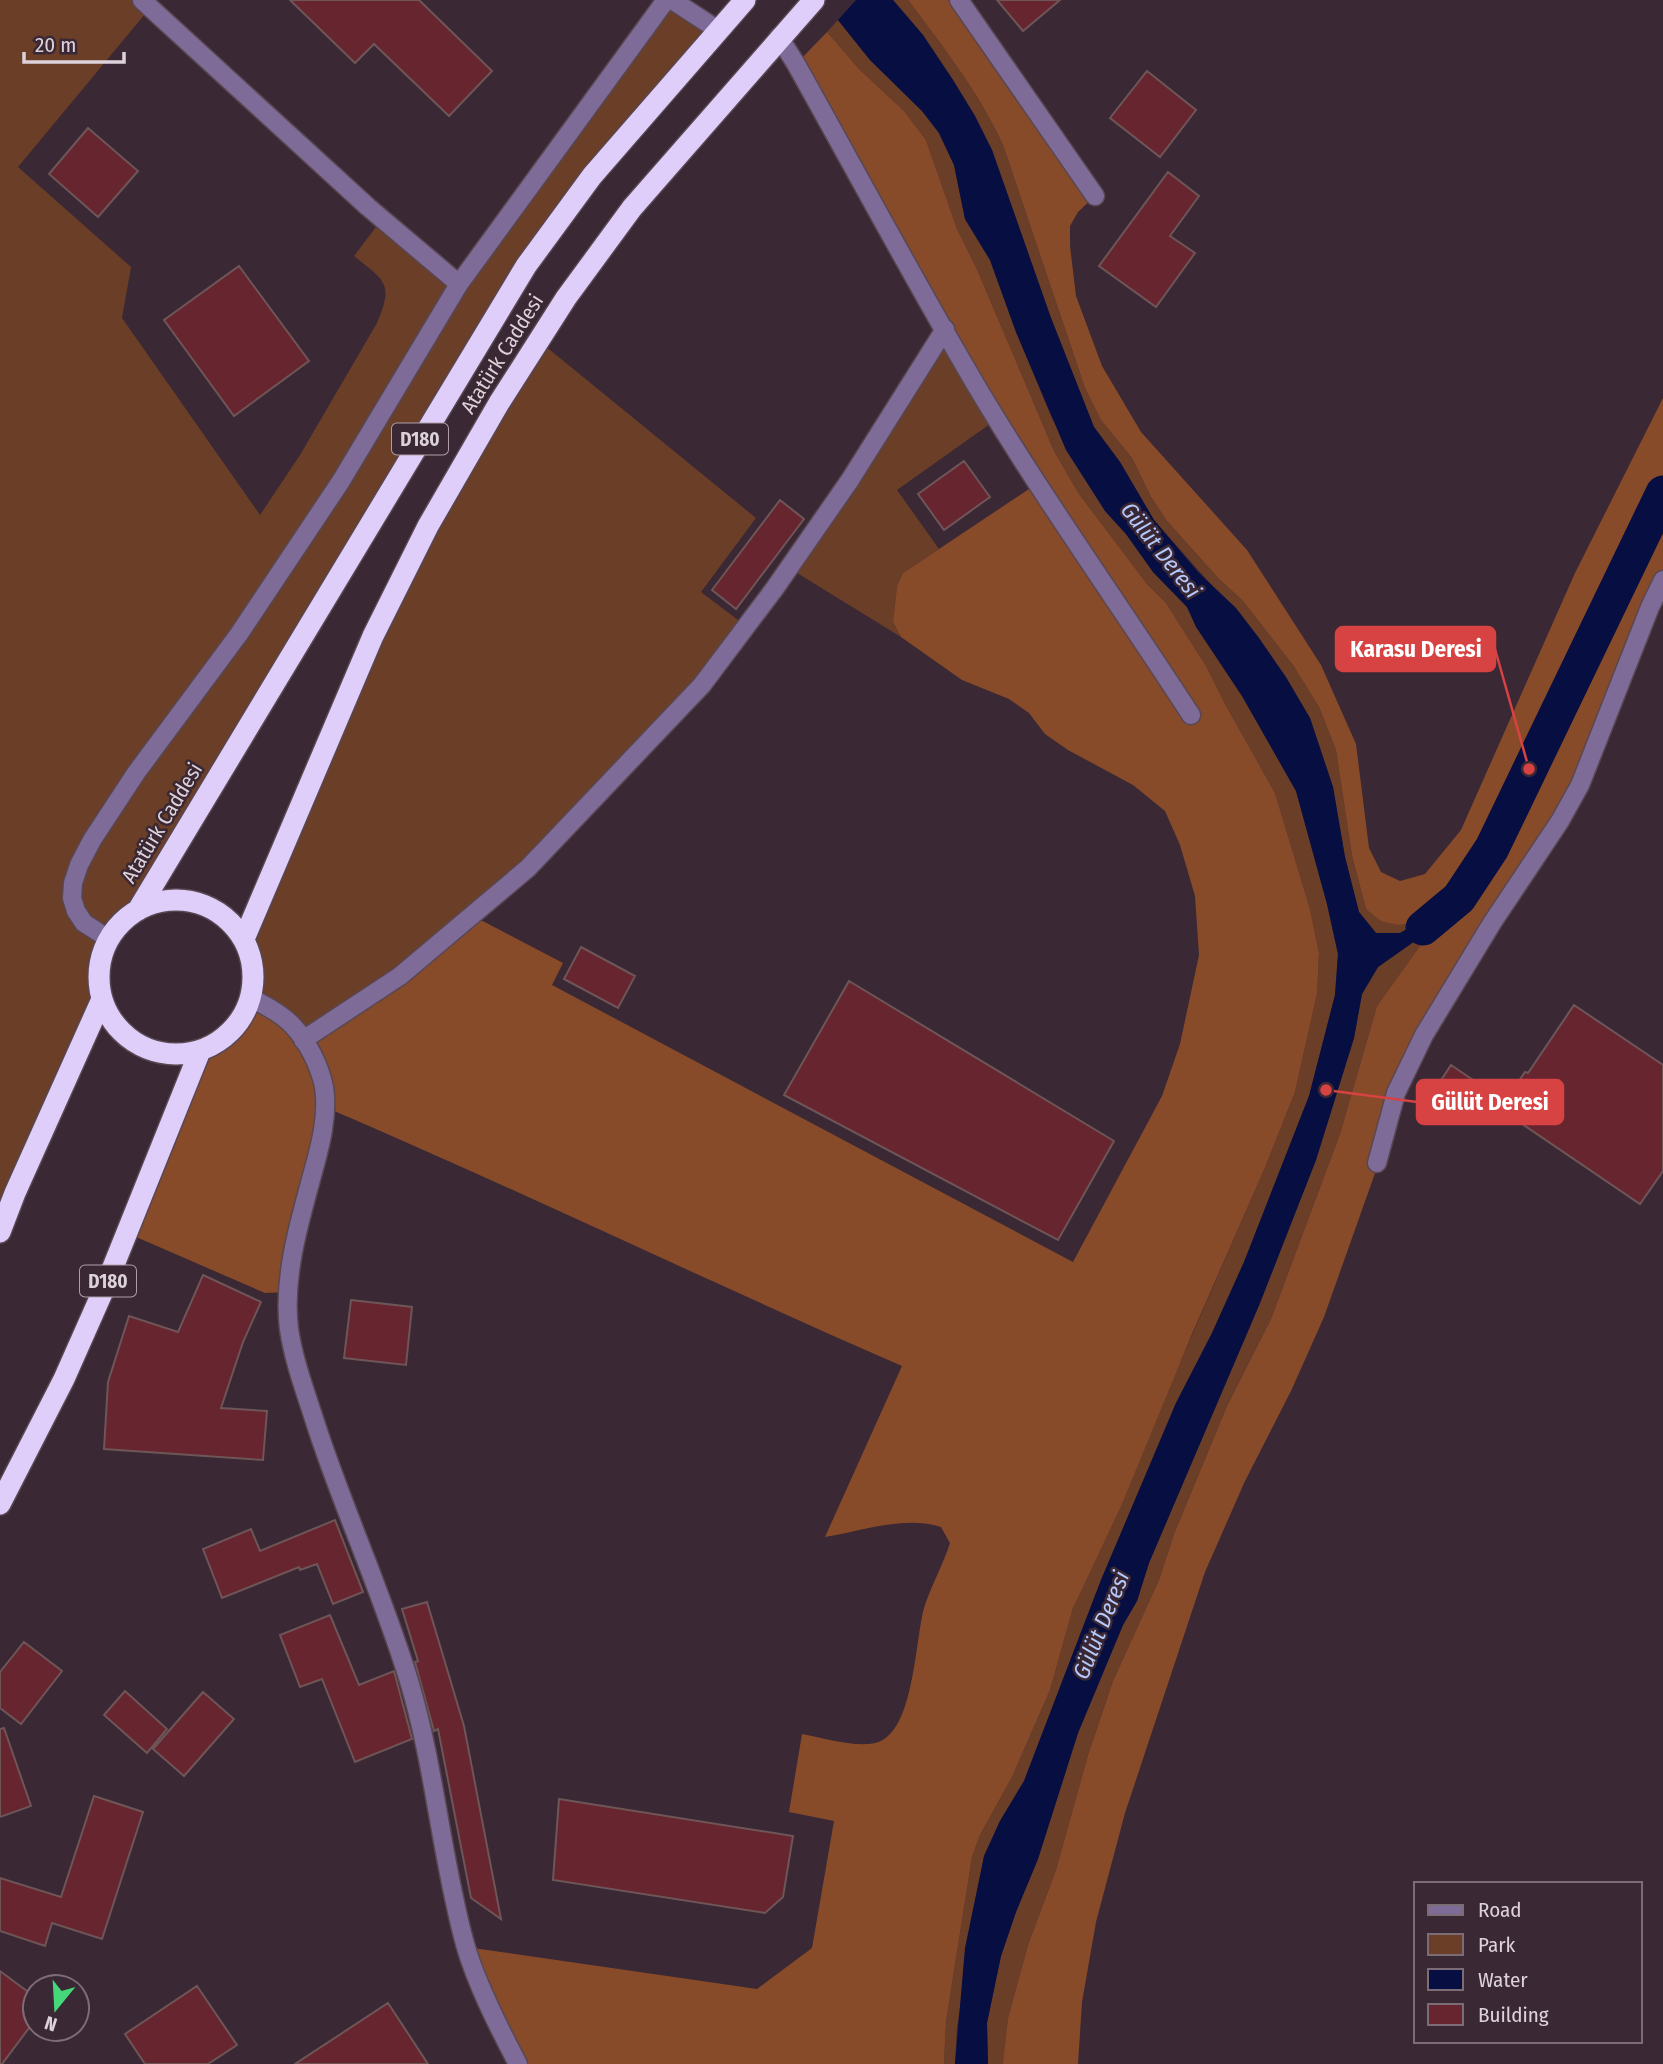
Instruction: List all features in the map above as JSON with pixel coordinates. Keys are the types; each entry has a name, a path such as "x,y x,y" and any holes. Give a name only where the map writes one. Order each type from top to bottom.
{"highway":[{"name":"Atatürk Caddesi","path":"138,910 526,267 592,176 745,0"},
{"name":"Atatürk Caddesi","path":"244,939 373,636 428,526 499,403 566,298 632,208 814,0"},
{"name":"Atatürk Caddesi","path":"177,899 197,902 224,916 244,939 253,968 251,998 237,1025 227,1036 200,1051 170,1054 141,1046 117,1027 102,999 100,965 109,939 124,919 157,902 177,899"},
{"name":"Atatürk Caddesi","path":"0,1232 102,999"},
{"name":"D180","path":"0,1504 64,1379 107,1282 200,1051"}],"street":[{"path":"142,0 368,207 459,284"},
{"path":"109,939 84,923 72,898 73,883 79,865 92,840 135,773 239,634 341,481 459,284 666,0"},
{"path":"672,0 718,30"},
{"path":"959,0 1096,196"},
{"path":"785,31 980,392 1070,537 1191,715"},
{"path":"303,1040 400,976 528,868 702,685 775,588 850,480 945,329"},
{"path":"1377,1163 1396,1093 1424,1035 1580,785 1640,630 1663,580"},
{"path":"251,998 273,1010 293,1026 318,1069 324,1087 323,1129 294,1250 288,1292 289,1329 299,1373 323,1446 409,1681 429,1764 450,1882 466,1947 499,2027 518,2064"}],"green space":[{"path":"0,0 142,0 150,8 18,167 131,267 122,318 260,515 300,455 377,323 385,299 384,284 354,256 382,219 459,283 666,0 718,30 592,176 138,910 117,928 110,938 101,959 102,999 0,1232"},
{"path":"893,0 908,0 960,70 1003,145 1085,388 1101,420 1132,458 1151,497 1167,521 1219,579 1242,600 1293,665 1319,707 1336,750 1352,856 1366,909 1399,925 1422,922 1400,933 1376,933 1359,912 1345,857 1333,787 1310,718 1214,588 1154,520 1120,462 1094,427 1051,318 992,150 953,80 923,35"},
{"path":"838,20 870,60 922,111 939,133 954,165 965,219 990,260 1051,416 1105,511 1126,534 1153,572 1187,607 1296,791 1338,954 1335,995 1309,1096 1244,1262 1176,1403 1101,1580 1024,1781 1000,1821 984,1856 957,2027 955,2064 944,2064 946,2022 972,1857 980,1835 1012,1777 1050,1690 1073,1608 1264,1170 1295,1092 1317,994 1319,953 1310,909 1275,793 1206,666 1166,603 1147,584 1079,494 1054,451 976,267 957,229 926,140 904,111 859,69 827,32"},
{"path":"945,329 997,419 897,490 939,549 903,573 897,586 893,622 901,637 789,568"},
{"path":"539,341 756,518 701,592 746,626 528,868 303,1040 251,998 253,968 244,939 373,636"},
{"path":"1432,929 1377,1006 1340,1134 1271,1319 1227,1406 1174,1534 1159,1580 1113,1681 1088,1755 1056,1870 1028,1945 1008,2018 1003,2064 988,2064 987,2023 1001,1956 1038,1859 1078,1733 1123,1625 1137,1601 1149,1563 1260,1303 1316,1160 1354,1038 1362,994 1378,967"}],"shaded area":[{"path":"908,0 959,0 1095,196 1078,212 1070,226 1070,246 1076,296 1102,366 1141,432 1247,550 1321,665 1356,744 1369,848 1381,872 1400,881 1425,874 1461,830 1575,573 1663,398 1663,580 1598,741 1424,1035 1324,1317 1291,1391 1245,1481 1205,1572 1125,1813 1096,1922 1082,2002 1078,2064 1003,2062 1008,2018 1028,1945 1056,1870 1088,1755 1113,1681 1159,1580 1174,1534 1227,1406 1271,1319 1340,1134 1377,1006 1432,929 1457,900 1422,922 1399,925 1381,921 1366,909 1352,856 1336,750 1319,707 1293,665 1242,600 1219,579 1167,521 1151,497 1132,458 1101,420 1085,388 1003,145 972,88"},
{"path":"827,32 859,69 904,111 926,140 957,229 976,267 1054,451 1079,494 1147,584 1166,603 1206,666 1275,793 1310,909 1319,953 1317,994 1295,1092 1264,1170 1121,1506 1073,1608 1050,1690 1012,1777 980,1835 972,1857 946,2022 944,2064 518,2064 466,1947 757,1989 812,1948 834,1821 789,1812 802,1734 864,1744 881,1741 892,1732 907,1701 924,1608 950,1543 941,1527 913,1523 883,1525 825,1537 902,1366 325,1107 288,1292 265,1293 127,1233 200,1051 232,1030 251,998 303,1039 473,916 563,963 552,985 1073,1262 1162,1096 1180,1044 1199,955 1195,896 1180,845 1165,811 1133,785 1068,750 1045,734 1029,713 1009,699 962,680 901,637 893,622 897,586 903,573 1038,483 796,64"}],"water":[{"path":"856,0 893,0 923,35 953,80 992,150 1051,318 1094,427 1120,462 1154,520 1198,572 1236,608 1286,677 1310,718 1333,787 1345,857 1359,912 1376,933 1400,933 1459,898 1432,929 1378,967 1362,994 1354,1038 1316,1160 1260,1303 1149,1563 1137,1601 1123,1625 1078,1733 1038,1859 1001,1956 987,2023 988,2064 955,2064 965,1948 984,1856 1000,1821 1024,1781 1101,1580 1176,1403 1244,1262 1309,1096 1335,995 1338,954 1296,791 1242,696 1196,627 1187,607 1153,572 1126,534 1105,511 1066,450 1016,332 990,260 965,219 954,165 939,133 922,111 870,60 838,20"}],"building":[{"path":"290,0 419,0 492,71 449,116 374,44 355,63"},
{"path":"997,0 1060,0 1023,31"},
{"path":"1147,71 1196,110 1160,157 1110,118"},
{"path":"88,128 138,171 98,217 49,174"},
{"path":"1168,172 1199,196 1170,236 1195,253 1156,307 1099,266"},
{"path":"239,266 309,361 234,416 164,320"},
{"path":"964,461 990,497 944,530 918,494"},
{"path":"780,500 804,519 736,609 712,590"},
{"path":"581,947 635,976 618,1008 564,979"},
{"path":"849,981 1114,1141 1058,1240 784,1095"},
{"path":"1574,1005 1663,1065 1663,1171 1640,1204 1500,1109"},
{"path":"1451,1065 1501,1099 1486,1122 1436,1088"},
{"path":"203,1275 261,1302 243,1342 221,1408 267,1411 263,1460 104,1449 108,1382 129,1316 178,1332"},
{"path":"351,1300 412,1307 406,1365 344,1358"},
{"path":"335,1520 363,1592 333,1604 317,1564 300,1570 299,1567 222,1598 203,1549 251,1529 260,1551"},
{"path":"427,1602 464,1726 501,1919 471,1898 438,1729 434,1731 415,1662 418,1661 402,1609"},
{"path":"330,1615 359,1685 394,1671 412,1739 355,1762 322,1679 300,1687 280,1635"},
{"path":"24,1642 62,1671 21,1724 0,1708 0,1672"},
{"path":"125,1691 167,1729 147,1753 104,1715"},
{"path":"203,1692 234,1719 184,1776 153,1749"},
{"path":"4,1728 31,1806 0,1817 0,1729"},
{"path":"94,1796 143,1812 102,1939 52,1923 45,1946 0,1931 0,1878 61,1897"},
{"path":"559,1799 793,1836 783,1897 765,1913 553,1880"},
{"path":"0,1971 21,1987 21,2039 0,2064"},
{"path":"197,1986 237,2045 208,2064 145,2064 125,2034"},
{"path":"388,2003 428,2064 295,2064"}],"waterway":[{"path":"1423,928 1459,898 1492,848 1663,493"}],"place":[{"name":"Karasu Deresi","path":"1529,769"},
{"name":"Gülüt Deresi","path":"1326,1090"}]}
